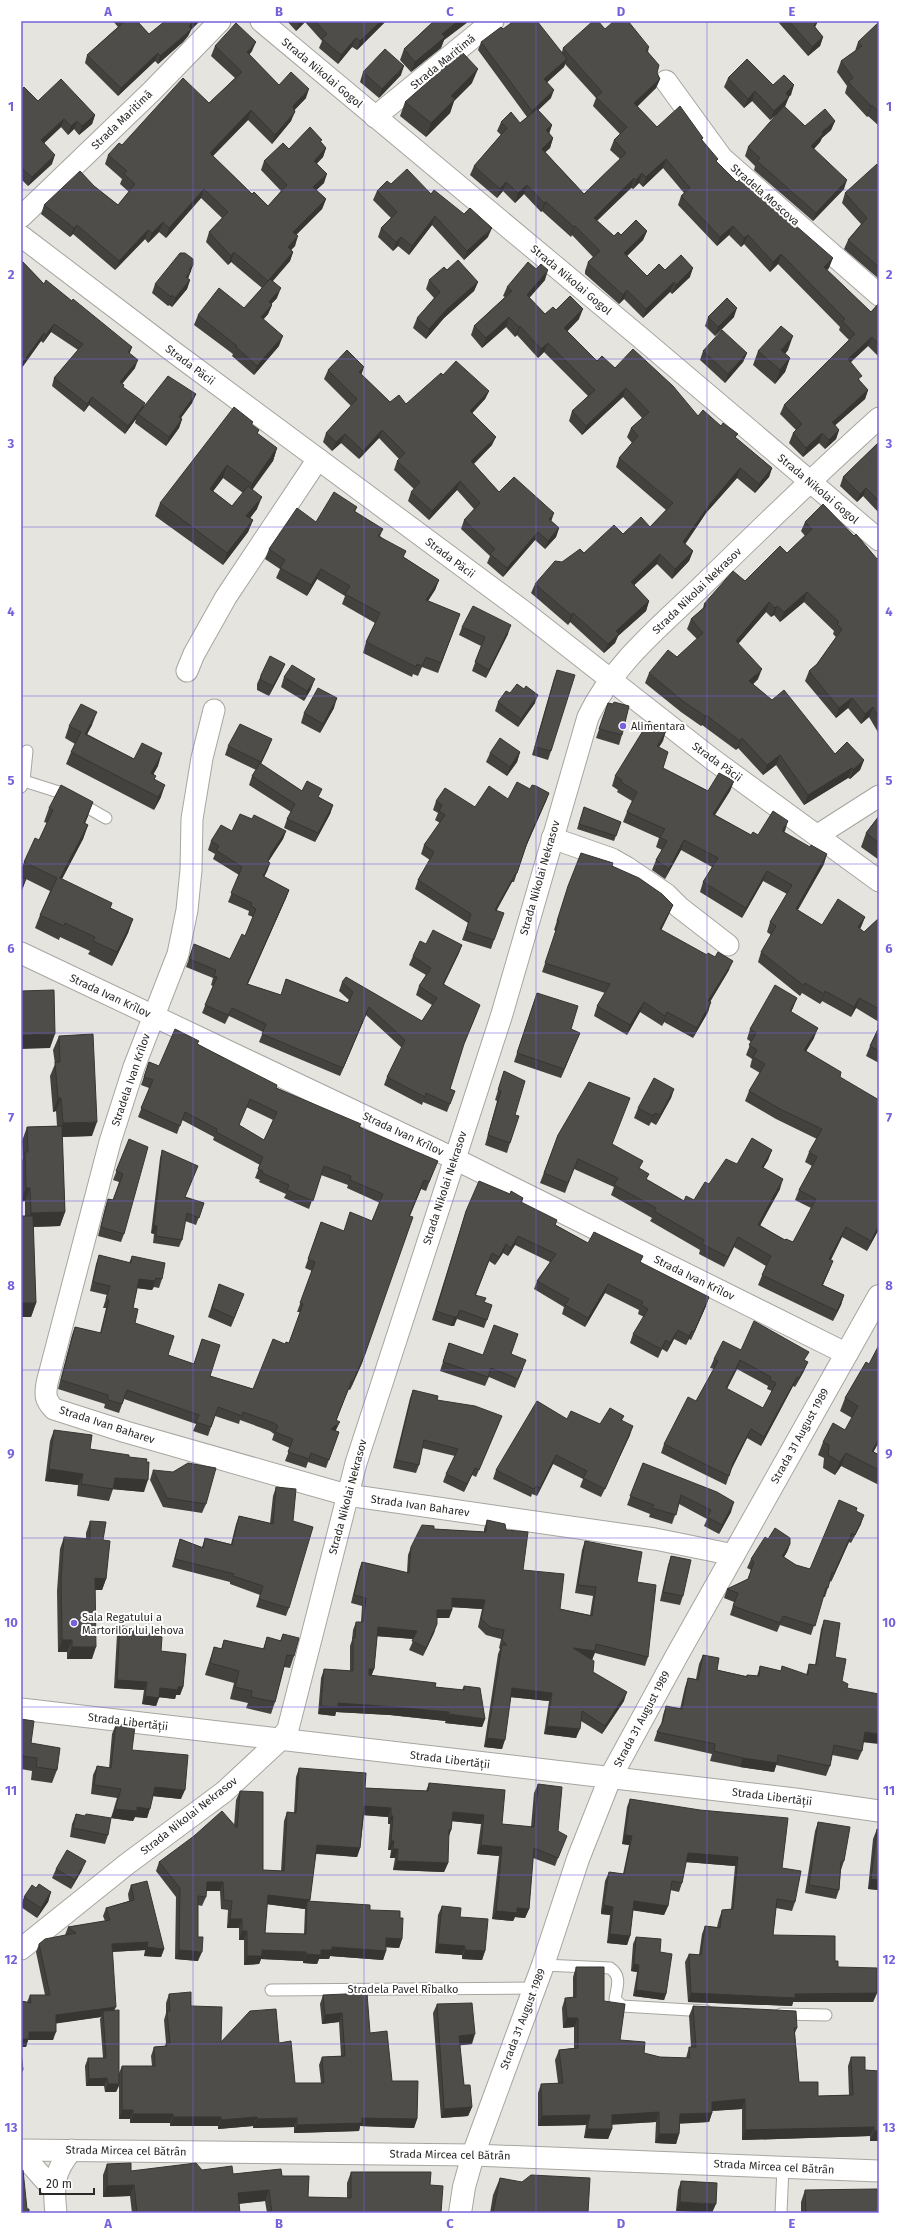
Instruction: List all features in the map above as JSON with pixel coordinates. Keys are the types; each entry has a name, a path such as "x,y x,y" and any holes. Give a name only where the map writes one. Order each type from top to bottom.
{"main road":[{"name":"Strada 31 August 1989","path":"460,2213 470,2162 543,1966 578,1859 610,1778 676,1657 879,1296"}],"street":[{"name":"Strada Maritimă","path":"21,216 152,91 220,21"},
{"name":"Strada Nikolai Gogol","path":"262,21 374,117 641,338 879,540"},
{"name":"Strada Maritimă","path":"374,117 492,21"},
{"name":"Stradela Moscova","path":"666,81 722,158 879,295"},
{"name":"Strada Păcii","path":"21,236 523,612 712,759 879,881"},
{"name":"Strada Nikolai Nekrasov","path":"21,1949 127,1864 224,1792 280,1740 288,1729 346,1495 502,1014 588,717 598,697 610,679 656,631 809,481 879,418"},
{"path":"187,671 194,654 226,597 318,459"},
{"name":"Stradela Ivan Krîlov","path":"47,1402 44,1395 110,1142 134,1067 178,954 187,910 191,870 192,819 202,758 214,710"},
{"path":"818,835 879,796"},
{"path":"552,838 612,859 626,867 666,894 679,907 728,945"},
{"name":"Strada Ivan Krîlov","path":"21,953 455,1159 846,1354"},
{"name":"Strada Ivan Baharev","path":"47,1402 54,1409 126,1432 346,1495 655,1539 734,1555"},
{"name":"Strada Libertății","path":"21,1709 795,1799 879,1811"},
{"path":"56,2213 53,2190 60,2166 72,2150"},
{"name":"Strada Mircea cel Bătrân","path":"21,2151 72,2150 470,2162 783,2167 879,2171"},
{"path":"21,2151 53,2190"}],"lane":[{"path":"27,752 23,785 62,793 106,818"},
{"path":"543,1966 610,1968 617,1976 618,1982 615,1999 622,2006 720,2011"},
{"name":"Stradela Pavel Rîbalko","path":"271,1990 535,1988"},
{"path":"766,2014 826,2015"},
{"path":"781,2213 783,2167"}],"building":[{"path":"125,21 137,21 149,34 165,21 194,21 189,26 191,29 186,34 160,56 158,53 121,88 87,55"},
{"path":"315,21 381,21 360,41 356,38 341,55 322,39 327,34"},
{"path":"434,21 458,21 442,34 445,37 415,62 404,49"},
{"path":"514,21 537,21 567,59 544,79 554,90 532,111 481,42 501,27 503,29"},
{"path":"593,21 598,21 605,29 614,21 628,21 649,47 646,50 659,65 657,73 660,79 634,103 657,127 680,106 703,138 701,139 718,159 716,161 737,182 741,178 833,258 824,267 871,312 879,303 879,344 872,337 848,359 862,376 858,379 868,390 832,422 839,430 829,440 822,433 806,448 793,433 802,424 784,405 855,334 842,321 845,319 781,254 773,262 748,235 744,238 733,226 720,237 681,196 690,188 666,159 646,177 642,173 636,180 634,178 594,218 614,236 618,232 621,235 636,220 647,231 624,253 647,276 659,264 665,270 681,255 693,268 676,285 674,282 646,309 627,290 623,295 589,264 588,262 600,251 575,226 574,227 546,202 544,203 527,185 518,193 506,182 500,189 474,166 507,128 501,122 511,112 520,123 537,109 552,125 546,130 553,138 542,149 584,194 626,153 614,140 627,127 596,97 602,92 563,48"},
{"path":"789,21 817,21 814,26 823,37 812,47"},
{"path":"879,22 879,112 872,105 871,106 848,82 853,78 841,61 862,46 858,42"},
{"path":"236,23 256,42 247,52 279,85 291,72 309,89 293,106 295,112 275,135 251,110 210,153 252,194 254,192 268,206 287,185 264,161 283,143 289,149 310,127 322,140 320,141 326,148 314,161 327,174 313,187 326,199 293,232 298,236 288,247 293,252 268,281 234,252 231,256 209,232 228,212 204,189 169,228 163,222 152,233 148,230 119,261 77,225 74,228 44,205 80,171 94,186 118,205 135,184 124,174 127,171 108,155 119,143 122,145 183,78 209,103 242,72 215,46"},
{"path":"385,49 404,66 382,89 363,72"},
{"path":"462,52 478,69 451,96 455,99 431,123 405,102"},
{"path":"747,59 773,85 784,75 794,85 786,93 789,97 774,111 755,91 748,99 728,78"},
{"path":"61,79 95,115 82,126 77,121 71,126 64,119 41,140 55,155 32,177 21,168 21,90 24,87 38,101"},
{"path":"784,106 805,126 825,109 835,121 822,132 823,134 811,146 847,180 816,213 757,161 760,158 748,147"},
{"path":"877,164 879,166 879,267 848,240 867,218 845,193"},
{"path":"407,169 431,194 434,190 464,214 470,208 492,228 467,251 435,216 412,246 401,237 396,242 381,228 397,212 377,191 387,181 391,184"},
{"path":"180,253 185,253 193,259 193,265 189,270 191,271 186,277 190,280 175,298 172,295 171,297 155,284"},
{"path":"21,260 44,284 46,280 72,301 73,299 132,347 128,352 138,360 120,382 124,385 123,387 145,403 128,426 92,397 87,404 54,378 83,344 54,324 46,335 44,333 21,365"},
{"path":"458,260 478,282 447,309 429,329 417,318 440,292 429,280 444,267 447,270"},
{"path":"528,262 536,269 541,264 548,270 527,295 545,314 553,307 556,310 570,296 583,309 564,328 597,361 602,356 615,368 633,349 673,386 698,416 703,410 721,426 723,423 738,434 735,437 772,468 759,484 740,468 710,504 683,542 693,551 675,569 660,554 631,582 649,601 616,631 619,634 608,644 573,613 571,615 535,584 555,561 562,562 580,549 584,553 614,525 623,534 641,517 650,527 673,503 619,458 638,436 631,428 649,412 626,388 586,426 572,411 595,390 548,343 541,349 520,326 519,327 509,317 486,338 474,326 512,291 507,287"},
{"path":"270,279 281,288 269,302 272,305 261,317 283,336 257,366 236,347 237,346 198,315 219,288 244,308"},
{"path":"727,298 737,308 718,327 708,317"},
{"path":"781,326 793,336 781,350 790,358 780,370 758,351"},
{"path":"722,330 747,353 728,374 703,351"},
{"path":"347,350 364,367 359,372 390,402 399,395 406,404 441,373 443,375 456,361 489,391 470,411 496,437 471,461 499,492 514,477 554,513 549,519 559,528 548,541 538,532 507,568 490,554 495,549 464,520 480,503 460,481 432,511 411,492 420,482 397,461 405,453 382,430 363,451 345,434 336,442 326,433 357,399 328,370"},
{"path":"168,376 196,394 179,417 182,419 169,437 138,414"},
{"path":"234,407 253,422 251,424 259,430 257,433 277,448 252,484 227,465 210,489 232,506 248,486 262,497 246,516 253,520 227,553 160,503"},
{"path":"879,442 879,501 866,488 860,494 843,477"},
{"path":"334,492 357,507 354,511 383,529 378,536 406,551 403,557 439,580 426,600 460,614 441,663 426,657 422,666 417,664 416,667 366,642 380,613 345,594 350,586 321,569 311,585 280,568 285,560 269,549 297,508 316,522"},
{"path":"823,504 854,536 856,534 877,559 879,557 879,718 873,707 865,714 852,698 839,708 809,671 817,664 842,629 837,624 839,622 807,592 784,612 777,606 775,608 769,602 736,641 762,669 749,681 772,700 784,690 835,754 847,742 864,760 853,770 852,768 808,795 780,755 767,765 742,738 740,741 706,715 705,716 684,702 649,673 668,650 677,657 703,633 691,619 706,606 704,604 733,571 745,581 780,546 787,553 812,529 805,522"},
{"path":"473,606 511,625 489,670 475,662 485,637 462,627"},
{"path":"270,656 285,664 273,686 261,680 261,675"},
{"path":"292,665 315,679 307,691 284,677"},
{"path":"557,670 575,675 551,751 535,747"},
{"path":"517,684 524,689 526,686 538,695 521,719 498,702 506,691 510,693"},
{"path":"318,688 337,698 323,724 304,713"},
{"path":"614,702 629,706 622,735 599,729 608,703 613,704"},
{"path":"81,704 97,712 85,734 134,759 142,743 162,753 151,773 156,776 154,779 165,785 158,797 71,752 81,732 69,726"},
{"path":"649,721 666,731 657,746 668,752 663,768 708,791 719,773 734,781 713,814 751,835 753,832 758,835 773,811 788,821 782,831 810,847 811,845 827,854 796,909 822,925 838,899 865,917 858,927 864,932 879,918 879,1009 859,998 854,1007 825,991 824,994 805,983 804,986 761,952 776,926 770,922 792,885 767,871 746,908 703,882 718,858 684,840 669,869 656,860 667,841 660,837 665,829 627,812 637,792 621,782 622,780 615,776"},
{"path":"240,724 272,739 261,762 228,746"},
{"path":"500,738 520,752 510,767 490,753"},
{"path":"260,763 302,791 307,781 322,789 318,797 333,805 318,833 287,819 295,804 252,776"},
{"path":"517,782 530,789 532,785 536,786 549,793 528,840 517,873 495,910 504,913 494,940 466,931 471,914 418,880 434,852 424,845 445,815 439,811 442,805 436,801 445,788 475,807 489,786 508,799"},
{"path":"61,785 93,802 84,823 88,825 60,878 112,903 110,908 133,919 117,952 93,941 95,937 65,923 64,926 40,915 57,878 24,862 35,838 39,840 53,810 49,808"},
{"path":"584,807 621,822 616,836 579,824"},
{"path":"240,814 252,819 254,815 286,831 271,853 268,862 270,863 263,876 289,890 247,984 281,995 286,979 348,1003 353,992 342,982 346,977 422,1021 437,998 419,986 431,968 413,956 420,941 426,944 433,930 462,945 443,984 480,1005 464,1044 450,1089 455,1091 450,1104 426,1093 425,1097 387,1077 405,1040 369,1007 343,1068 262,1034 266,1024 232,1008 228,1015 205,1005 217,977 214,976 216,970 189,959 194,944 230,959 242,934 245,936 256,909 251,906 252,903 231,893 242,867 216,850 219,846 211,841 221,825 232,831"},
{"path":"879,816 879,843 866,833"},
{"path":"581,853 613,863 612,866 639,878 662,894 673,905 660,929 707,955 708,953 715,957 718,952 733,961 708,1001 711,1002 697,1028 667,1012 665,1016 644,1002 630,1025 597,1006 610,984 545,963 559,921 557,921 568,886"},
{"path":"21,877 26,879 21,889"},
{"path":"775,985 797,998 790,1011 818,1028 804,1050 841,1072 840,1077 879,1100 879,1225 871,1241 846,1227 829,1259 833,1261 822,1285 844,1295 837,1311 762,1275 771,1256 738,1237 728,1257 702,1244 704,1240 654,1211 656,1208 614,1185 618,1178 578,1159 568,1183 544,1173 558,1135 589,1082 630,1098 612,1144 643,1161 639,1168 649,1174 646,1179 684,1201 686,1196 694,1200 705,1182 709,1184 726,1159 737,1164 752,1138 772,1150 762,1167 783,1179 758,1225 785,1240 786,1239 793,1242 816,1199 799,1190 817,1157 809,1152 822,1129 780,1109 749,1091 765,1064 753,1057 757,1050 749,1045 756,1033 750,1029"},
{"path":"54,990 55,1034 21,1035 21,991"},
{"path":"537,993 578,1006 571,1029 580,1033 564,1069 517,1053"},
{"path":"879,1027 879,1051 870,1046"},
{"path":"175,1029 199,1041 197,1044 277,1085 276,1088 361,1124 359,1127 438,1161 429,1182 424,1180 409,1216 413,1217 365,1354 353,1381 352,1380 336,1420 340,1422 331,1429 339,1432 329,1460 311,1453 309,1459 288,1452 293,1439 275,1432 278,1426 274,1423 243,1412 242,1416 218,1407 211,1427 196,1422 199,1415 127,1390 122,1404 108,1400 108,1395 61,1380 75,1327 101,1333 109,1300 106,1299 110,1286 93,1282 99,1255 131,1263 132,1256 165,1263 162,1279 156,1278 155,1281 139,1279 133,1308 138,1309 135,1323 174,1336 168,1355 194,1364 202,1339 220,1345 210,1376 253,1389 273,1339 285,1344 286,1342 289,1343 303,1304 300,1303 315,1262 308,1259 321,1222 344,1231 350,1212 372,1221 383,1194 350,1180 351,1176 324,1166 313,1201 287,1190 289,1185 262,1173 263,1171 258,1169 263,1157 216,1132 217,1129 185,1112 180,1126 141,1108 153,1080 144,1077 149,1062 159,1066","holes":["250,1099 277,1112 264,1140 239,1125"]},
{"path":"93,1034 97,1122 63,1123 61,1098 58,1098 55,1062 60,1062 59,1036"},
{"path":"504,1071 525,1081 515,1115 519,1116 510,1143 488,1135 501,1091 498,1090"},
{"path":"654,1078 674,1089 660,1115 655,1113 653,1116 638,1108"},
{"path":"62,1126 65,1212 31,1213 30,1188 26,1188 25,1152 28,1152 27,1127"},
{"path":"129,1139 148,1147 124,1234 101,1227 108,1199 113,1200 123,1174 116,1171"},
{"path":"162,1150 198,1166 185,1197 204,1203 199,1218 187,1213 182,1240 156,1236 157,1226 154,1226"},
{"path":"479,1181 510,1194 511,1191 523,1198 521,1202 557,1220 555,1225 588,1243 594,1232 643,1256 640,1262 709,1297 694,1332 692,1331 689,1336 678,1330 670,1343 666,1340 661,1349 633,1334 648,1309 641,1305 643,1302 608,1284 588,1318 565,1305 569,1299 537,1281 556,1254 518,1236 511,1248 506,1244 499,1257 492,1253 475,1295 486,1298 484,1302 492,1305 487,1320 460,1310 457,1317 436,1311 466,1211"},
{"path":"21,1216 33,1216 36,1303 21,1303"},
{"path":"219,1284 244,1294 234,1318 212,1308"},
{"path":"754,1321 809,1352 804,1360 808,1362 799,1378 797,1377 764,1437 751,1429 733,1463 729,1476 664,1444 688,1397 696,1401 718,1361 714,1359 723,1341 741,1350","holes":["740,1360 771,1377 770,1380 776,1383 763,1408 726,1388"]},
{"path":"494,1325 518,1334 511,1354 526,1360 518,1379 491,1368 488,1377 443,1362 449,1343 483,1355"},
{"path":"879,1345 879,1438 872,1451 879,1455 879,1470 846,1453 840,1462 828,1455 829,1445 823,1442 833,1423 845,1430 858,1406 845,1398 866,1362 869,1364"},
{"path":"413,1390 438,1396 437,1400 475,1406 502,1416 479,1470 475,1468 467,1484 446,1474 458,1449 424,1440 419,1465 396,1460"},
{"path":"537,1401 567,1419 571,1411 600,1424 610,1408 624,1416 621,1420 633,1426 605,1489 583,1478 587,1471 556,1455 540,1488 536,1486 534,1489 496,1470"},
{"path":"54,1430 92,1435 90,1449 147,1459 146,1462 149,1462 148,1480 115,1478 113,1489 81,1484 83,1474 49,1469"},
{"path":"188,1463 216,1468 206,1504 167,1498 153,1470 173,1472"},
{"path":"643,1463 717,1492 734,1502 722,1525 707,1517 711,1510 681,1495 676,1515 652,1508 654,1505 630,1496"},
{"path":"276,1487 296,1489 293,1521 313,1527 289,1608 259,1599 263,1586 233,1576 234,1574 175,1559 180,1539 203,1548 205,1538 232,1545 239,1516 273,1524"},
{"path":"839,1500 857,1508 856,1511 864,1515 855,1535 852,1533 834,1573 832,1572 815,1626 783,1616 780,1623 733,1606 738,1593 727,1589 748,1579 754,1562 751,1559 765,1537 768,1539 775,1528 790,1538 790,1544 782,1556 796,1565 810,1569"},
{"path":"487,1520 505,1524 506,1530 528,1532 523,1570 564,1574 560,1609 592,1616 596,1587 578,1585 585,1541 642,1552 637,1582 656,1585 648,1657 596,1644 595,1651 573,1648 594,1661 593,1672 627,1692 605,1726 582,1711 580,1729 547,1726 552,1693 512,1688 505,1740 487,1738 502,1645 507,1645 502,1640 504,1630 490,1627 481,1619 485,1600 452,1598 452,1610 437,1610 437,1624 426,1648 412,1641 417,1631 378,1627 374,1669 369,1669 369,1675 436,1683 435,1687 464,1690 464,1686 480,1688 485,1719 449,1714 449,1712 394,1707 338,1703 338,1707 321,1706 324,1669 353,1671 353,1637 355,1638 356,1622 363,1622 366,1598 354,1595 362,1562 409,1573 411,1547 422,1525 434,1526 434,1529 486,1532"},
{"path":"90,1521 106,1522 103,1540 110,1541 106,1579 95,1578 96,1647 72,1647 72,1640 62,1640 61,1579 64,1537 90,1539"},
{"path":"671,1556 691,1560 683,1596 663,1592"},
{"path":"824,1620 840,1623 835,1657 846,1659 842,1681 848,1684 847,1688 879,1694 879,1734 865,1732 862,1751 834,1745 830,1766 778,1755 777,1763 743,1758 714,1751 715,1744 657,1732 663,1721 666,1706 682,1709 688,1678 698,1680 703,1655 719,1658 717,1670 747,1677 747,1675 759,1676 760,1666 781,1671 782,1666 808,1675 809,1664 816,1665"},
{"path":"120,1625 162,1637 161,1651 186,1654 183,1687 178,1687 178,1690 160,1688 159,1698 145,1696 147,1682 117,1680"},
{"path":"283,1634 299,1638 294,1656 287,1655 275,1702 251,1697 252,1691 235,1687 239,1671 210,1663 214,1647 222,1649 224,1640 264,1649 267,1637 281,1641"},
{"path":"21,1719 34,1721 31,1743 60,1748 57,1770 36,1767 37,1758 21,1756"},
{"path":"116,1724 135,1726 132,1750 188,1755 185,1790 155,1787 150,1809 137,1807 137,1811 115,1809 121,1789 94,1785 97,1766 111,1768"},
{"path":"299,1768 366,1773 365,1788 428,1791 429,1783 505,1790 502,1824 534,1827 538,1784 562,1787 558,1831 567,1836 558,1858 534,1848 529,1909 517,1908 517,1913 496,1911 502,1847 481,1845 484,1815 453,1812 451,1830 449,1830 448,1863 397,1861 398,1849 393,1849 394,1841 391,1841 393,1816 391,1816 391,1808 364,1806 360,1848 317,1845 310,1900 268,1895 265,1933 306,1934 307,1901 370,1905 370,1910 400,1911 400,1918 403,1918 402,1939 386,1938 386,1951 332,1947 332,1950 321,1950 321,1955 306,1954 306,1952 262,1950 262,1956 247,1956 247,1931 242,1931 242,1919 230,1919 232,1901 224,1900 223,1882 207,1882 206,1897 198,1896 198,1937 203,1937 202,1952 179,1950 180,1888 159,1862 194,1836 222,1811 237,1828 240,1791 263,1792 263,1870 284,1871 287,1812 296,1813"},
{"path":"630,1799 700,1810 788,1818 782,1868 801,1871 795,1902 777,1899 773,1935 835,1936 835,1961 838,1961 838,1967 877,1968 877,1993 795,1994 795,1998 691,1993 689,1954 701,1955 705,1926 720,1928 722,1910 733,1909 738,1857 688,1853 682,1883 672,1881 668,1906 634,1901 630,1936 610,1934 613,1907 604,1905 604,1903 609,1872 624,1874 632,1836 625,1835"},
{"path":"76,1814 111,1818 108,1835 73,1828"},
{"path":"818,1822 850,1827 844,1861 841,1861 839,1890 809,1885"},
{"path":"877,1829 879,1829 879,1880 871,1879"},
{"path":"67,1850 86,1861 75,1880 56,1869"},
{"path":"147,1881 164,1949 147,1947 148,1942 112,1944 116,2007 56,2015 56,2032 29,2032 29,2039 21,2039 21,2001 31,2003 30,1995 50,1995 39,1944 45,1939 76,1933 68,1927 110,1920 106,1908 134,1900 131,1885"},
{"path":"39,1884 51,1892 41,1908 24,1897 32,1885 36,1888"},
{"path":"442,1906 461,1908 460,1917 488,1919 485,1951 465,1950 465,1946 438,1944"},
{"path":"636,1937 661,1939 660,1952 672,1954 666,1994 636,1990 639,1965 634,1964"},
{"path":"576,1967 604,1967 604,2001 625,2004 620,2040 645,2042 644,2053 660,2057 690,2058 689,2047 696,2047 693,2006 796,2011 797,2028 794,2028 799,2082 818,2082 818,2096 853,2095 851,2057 865,2057 865,2070 879,2071 879,2131 874,2131 874,2127 745,2130 745,2099 712,2102 712,2113 680,2114 679,2134 659,2134 659,2112 612,2115 612,2129 587,2129 590,2115 542,2116 541,2084 563,2083 559,2050 578,2048 578,2018 567,2018 565,1998 576,1997"},
{"path":"191,1992 191,2006 222,2007 221,2042 250,2011 276,2009 279,2043 291,2041 295,2083 324,2083 322,2057 345,2056 342,2013 325,2015 323,1995 367,1993 370,2033 387,2031 392,2081 418,2081 417,2119 362,2118 362,2123 297,2125 297,2118 257,2119 257,2117 221,2120 221,2117 173,2117 173,2114 133,2114 133,2110 122,2110 122,2066 155,2066 154,2047 167,2046 166,2043 170,2043 167,2011 170,2011 169,1994"},
{"path":"472,2003 475,2034 459,2036 464,2085 470,2085 472,2107 444,2109 437,2004"},
{"path":"119,2010 119,2084 108,2084 107,2078 89,2079 88,2058 106,2058 103,2011"},
{"path":"21,2052 23,2070 21,2071"},
{"path":"131,2163 131,2171 196,2163 202,2170 232,2166 233,2174 281,2169 282,2176 309,2176 308,2197 351,2198 351,2172 431,2172 430,2185 443,2186 441,2213 272,2213 269,2190 238,2193 240,2213 137,2213 134,2185 107,2186 107,2164"},
{"path":"23,2170 27,2209 29,2209 29,2213 21,2213 21,2171"},
{"path":"531,2175 590,2178 588,2213 493,2213 500,2178 522,2182"},
{"path":"681,2181 717,2183 716,2204 680,2202"},
{"path":"877,2189 877,2191 879,2191 879,2213 806,2213 805,2190"}],"place":[{"name":"Alimentara","path":"623,726"},
{"name":"Sala Regatului a Martorilor lui Iehova","path":"74,1623"}]}
